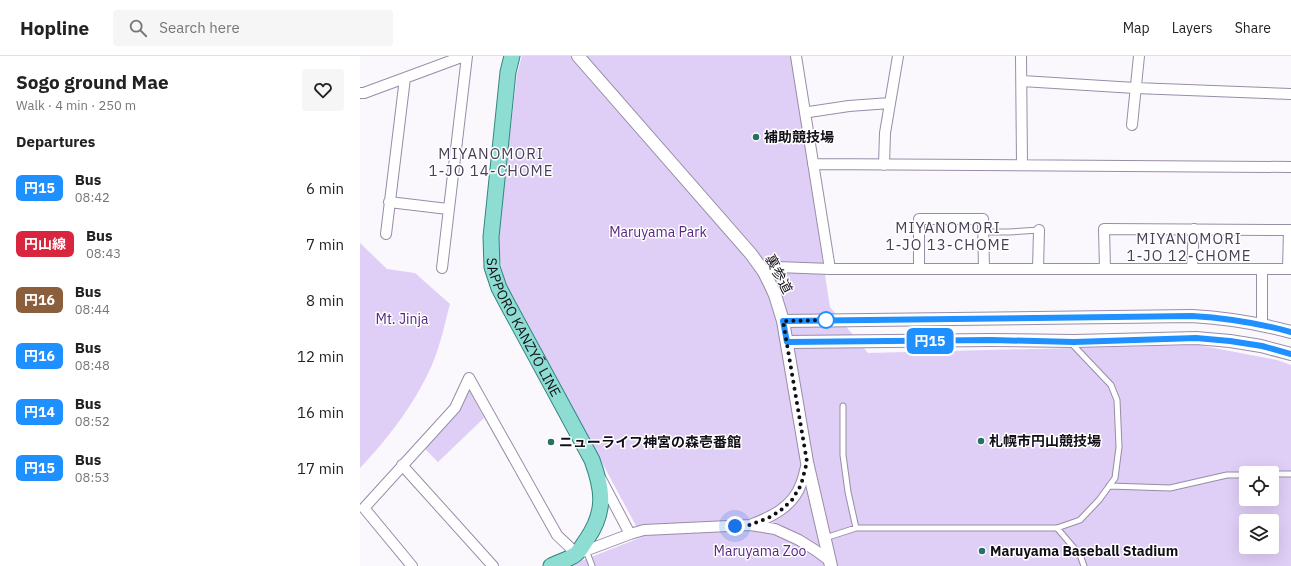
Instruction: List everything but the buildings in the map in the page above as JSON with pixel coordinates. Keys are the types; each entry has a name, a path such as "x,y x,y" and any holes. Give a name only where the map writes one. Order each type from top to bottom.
{"main road":[{"name":"SAPPORO KANZYŌ LINE","path":"512,56 508,72 491,237 492,267 499,288 592,460 598,479 601,495 600,511 581,552"},
{"path":"551,566 581,552"}],"street":[{"path":"360,93 364,94 464,56"},
{"path":"442,268 467,56"},
{"name":"裏参道","path":"578,56 751,254 764,272 775,295 783,321 807,462 830,563"},
{"path":"796,56 830,269"},
{"path":"884,165 885,133 898,56"},
{"path":"1021,56 1022,164"},
{"path":"1132,125 1139,56"},
{"path":"386,234 405,78"},
{"path":"1022,80 1135,88 1291,94"},
{"path":"809,112 849,106 890,104"},
{"path":"813,164 1022,164 1291,167"},
{"path":"389,202 448,209"},
{"path":"919,269 919,219 983,218 984,269"},
{"path":"764,272 777,267 830,269 919,269 984,269 1038,269 1105,269 1290,269 1290,230 1104,229 1105,269"},
{"path":"1192,269 1194,229"},
{"path":"1038,269 1039,230"},
{"path":"1262,269 1262,324"},
{"path":"783,321 1192,316 1262,324 1291,332"},
{"path":"787,342 991,340 1074,342 1196,338 1262,346 1291,354"},
{"path":"412,566 364,508 455,408 469,378 557,535 581,552 644,530 750,525 775,530 799,540 815,550 830,563"},
{"path":"592,460 630,534"},
{"path":"750,525 768,518 780,511 792,500 801,485 807,462"},
{"path":"402,465 492,566"}],"lane":[{"path":"983,232 1039,230"},
{"path":"824,538 856,528 1057,528 1080,520 1099,500 1115,478 1119,447 1117,400 1111,385 1074,346 1074,342"},
{"path":"844,406 843,455 848,492 856,528"},
{"path":"1279,474 1291,474"},
{"path":"1109,486 1170,488 1227,475 1239,475"},
{"path":"1057,528 1080,555 1084,566"},
{"path":"581,552 592,566"}],"green space":[{"name":"Maruyama Park","path":"522,56 791,56 830,307 868,353 1198,345 1277,360 1291,365 1291,566 568,566 642,537 506,284 500,257 499,230 517,74"},
{"name":"Mt. Jinja","path":"360,243 387,269 415,273 450,304 434,360 420,389 392,431 360,468"},
{"path":"469,390 484,418 438,462 423,447 454,414"}],"bus line":[{"name":"円15","path":"1291,332 1262,324 1212,317 1192,316 783,321 787,342 991,340 1074,342 1196,338 1262,346 1291,354"}],"place":[{"name":"補助競技場","path":"756,137"},
{"name":"札幌市円山競技場","path":"981,441"},
{"name":"ニューライフ神宮の森壱番館","path":"551,442"},
{"name":"Maruyama Baseball Stadium","path":"982,551"}],"district":[{"name":"MIYANOMORI 1-JO 14-CHOME","path":"491,162"},
{"name":"MIYANOMORI 1-JO 13-CHOME","path":"948,236"},
{"name":"MIYANOMORI 1-JO 12-CHOME","path":"1189,246"}],"route":[{"path":"735,526 750,525 768,518 780,511 792,500 801,485 807,462 783,321 831,320 826,320"}],"park label":[{"name":"Maruyama Zoo","path":"760,551"}]}
